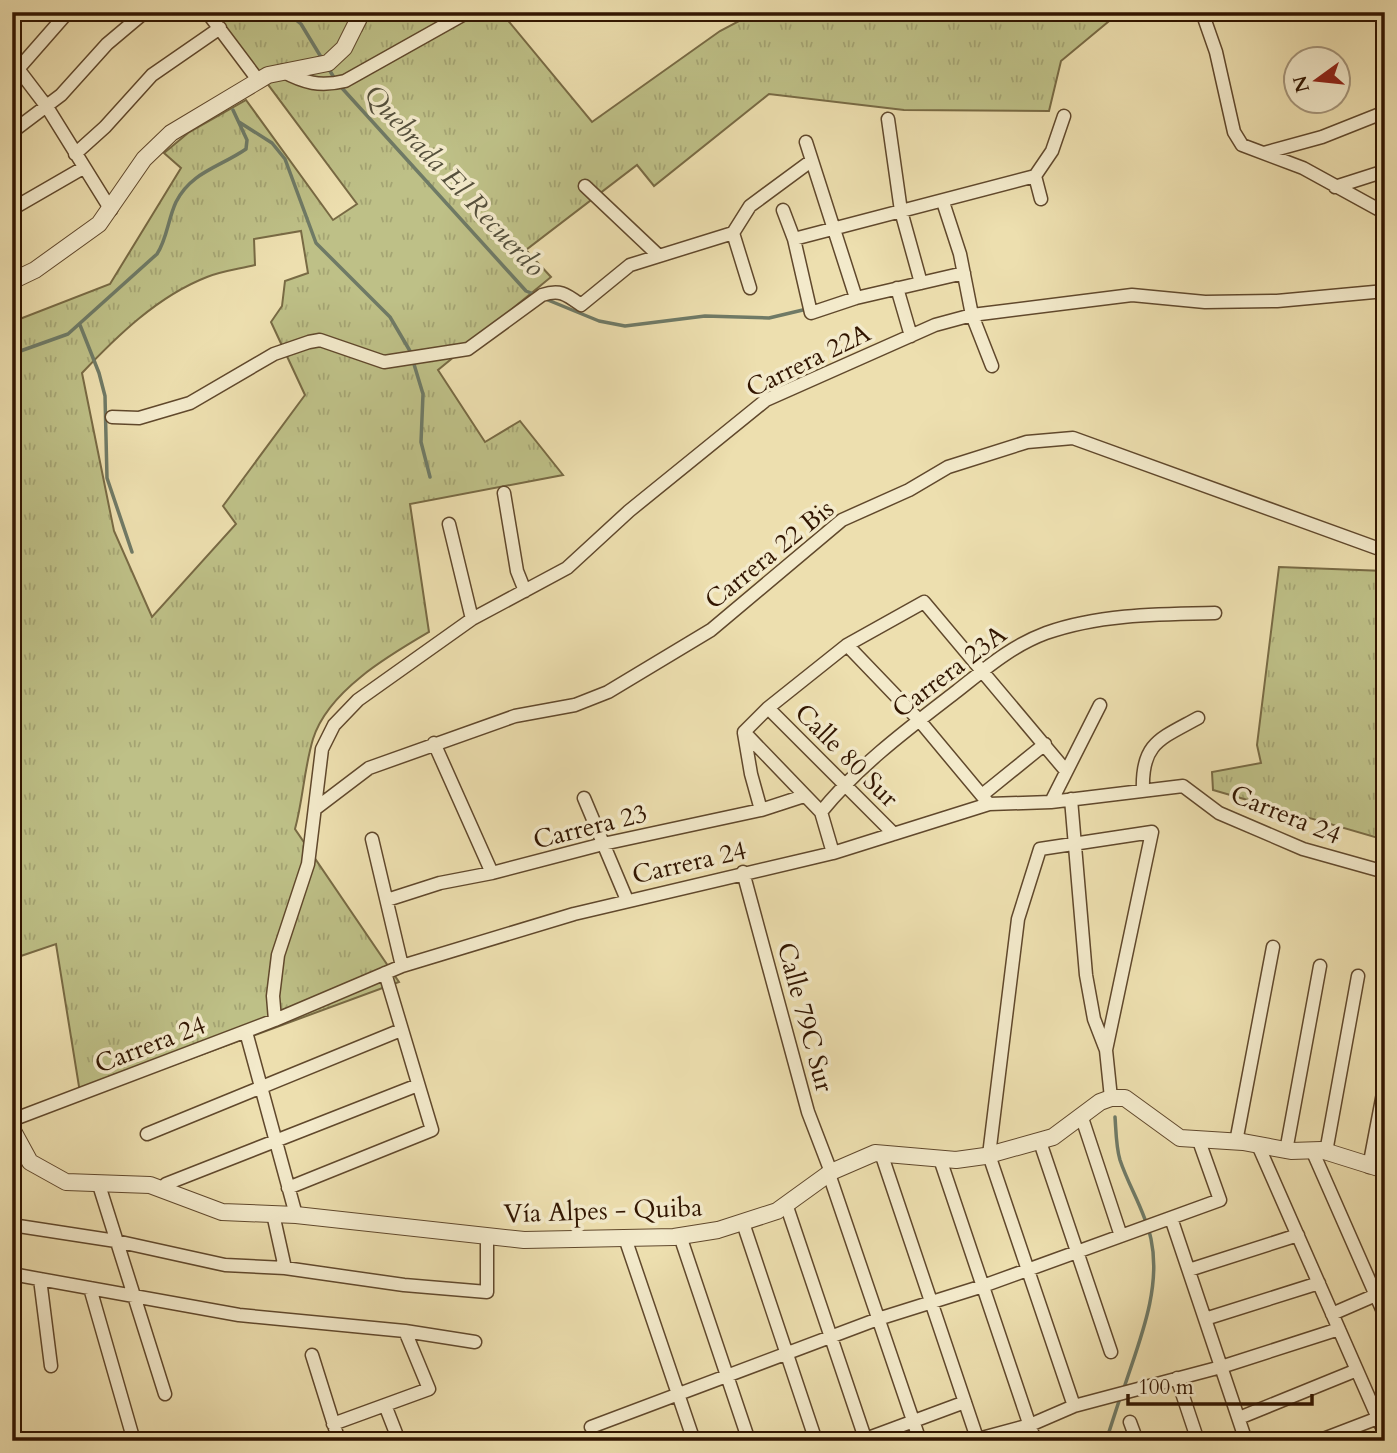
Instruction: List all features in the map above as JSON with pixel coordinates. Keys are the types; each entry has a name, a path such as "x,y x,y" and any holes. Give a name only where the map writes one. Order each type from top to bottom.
{"street":[{"path":"68,12 14,64 47,107 111,210"},
{"path":"12,132 47,107 107,44 145,12"},
{"path":"207,12 258,80"},
{"path":"12,281 35,270 92,230 111,210 144,159 181,125 258,80 282,71 313,68 334,59 344,48 362,12"},
{"path":"282,71 311,84 330,85 345,81 468,12"},
{"path":"1202,12 1216,52 1234,132 1242,145 1303,168 1385,214"},
{"path":"75,154 105,127 152,75 220,28"},
{"path":"1264,153 1322,137 1385,112"},
{"path":"794,239 1035,176 1052,151 1064,117"},
{"path":"888,119 901,211 921,283"},
{"path":"806,142 856,298"},
{"path":"112,417 139,418 180,407 274,354 309,342 320,340 384,362 468,349 542,295 556,290 564,292 581,305 629,265 733,233 750,206 811,162"},
{"path":"12,209 83,168"},
{"path":"1335,187 1385,171"},
{"path":"1035,176 1041,199"},
{"path":"584,186 658,255"},
{"path":"943,202 964,273 972,315 992,366"},
{"path":"783,211 794,239 811,313 856,298 964,273"},
{"path":"733,233 750,288"},
{"path":"897,288 911,336"},
{"name":"Carrera 22A","path":"315,809 322,749 334,725 358,700 472,619 572,564 629,512 766,400 911,336 972,315 1132,295 1205,302 1277,301 1385,291"},
{"name":"Carrera 22 Bis","path":"315,809 369,768 515,716 575,705 608,692 710,630 842,520 909,490 947,467 1027,442 1073,438 1385,551"},
{"path":"504,493 517,570 525,591"},
{"path":"449,524 472,619"},
{"path":"744,732 768,708 847,645 924,602 1066,771"},
{"name":"Carrera 23A","path":"821,812 843,784 1006,652 1045,634 1079,624 1160,614 1215,613"},
{"path":"847,645 919,720 985,800 1045,744"},
{"path":"1051,802 1100,705"},
{"name":"Calle 80 Sur","path":"768,708 894,834"},
{"path":"1143,790 1142,765 1150,748 1198,718"},
{"path":"744,732 821,812 833,853"},
{"path":"744,732 751,774 761,810"},
{"path":"434,743 492,873"},
{"name":"Carrera 24","path":"12,1120 275,1020 402,966 627,900 833,853 894,834 985,800 1051,802 1183,786 1219,813 1303,849 1385,872"},
{"name":"Carrera 23","path":"387,900 440,883 761,810 804,796"},
{"path":"584,798 627,900"},
{"path":"1071,799 1086,975 1094,1019 1106,1051 1111,1098 1125,1098 1180,1138 1199,1142 1237,1142 1286,1150 1319,1151 1379,1172 1385,1083"},
{"path":"275,1020 273,996 278,955 308,864 315,809"},
{"path":"1074,1406 989,1155 1018,919 1040,849 1152,832 1106,1051"},
{"path":"372,839 402,966"},
{"name":"Calle 79C Sur","path":"743,872 808,1112 920,1441"},
{"path":"1237,1142 1273,947"},
{"path":"1286,1150 1321,966"},
{"path":"288,1188 432,1130 386,973"},
{"path":"1358,976 1319,1151 1380,1293 1385,1317"},
{"path":"147,1134 401,1030"},
{"path":"246,1031 296,1215"},
{"path":"162,1189 166,1184 418,1085"},
{"name":"Vía Alpes - Quiba","path":"12,1129 25,1156 45,1172 66,1182 99,1185 140,1184 162,1189 222,1212 296,1215 487,1238 625,1238 680,1236 743,1223 777,1211 830,1173 852,1161 881,1153 956,1160 1040,1142 1053,1137 1100,1102 1111,1098"},
{"path":"1082,1118 1121,1236"},
{"path":"1040,1142 1111,1352"},
{"path":"591,1427 878,1319 983,1286 1220,1200 1199,1142"},
{"path":"1258,1145 1385,1434"},
{"path":"881,1153 978,1440 1030,1425 1074,1406 1221,1367 1339,1329"},
{"path":"940,1159 1035,1441"},
{"path":"99,1185 166,1394"},
{"path":"786,1204 862,1440 965,1402"},
{"path":"274,1214 285,1268"},
{"path":"1171,1218 1247,1441"},
{"path":"743,1223 816,1441"},
{"path":"12,1225 116,1241 216,1264 285,1268 404,1285 487,1292 487,1238"},
{"path":"1189,1270 1298,1235"},
{"path":"680,1236 750,1441"},
{"path":"625,1238 694,1441"},
{"path":"12,1274 137,1299 239,1315 405,1331 475,1342"},
{"path":"40,1279 51,1366"},
{"path":"1205,1319 1319,1283"},
{"path":"90,1288 134,1441"},
{"path":"1332,1314 1380,1293"},
{"path":"333,1424 429,1389 405,1331"},
{"path":"312,1356 339,1441"},
{"path":"1239,1418 1357,1370"},
{"path":"1177,1378 1198,1441"},
{"path":"386,1405 398,1441"},
{"path":"1318,1441 1378,1418"},
{"path":"1130,1422 1137,1441"}],"green space":[{"path":"214,12 346,12 362,30 371,12 501,12 592,122 720,31 756,12 1120,12 1061,61 1049,111 904,110 769,94 654,186 637,165 526,250 551,277 438,370 485,442 520,421 563,475 410,504 429,632 361,676 332,705 313,739 295,829 399,982 81,1099 56,944 12,959 12,322 110,284 181,168 164,153 188,133 246,100 333,220 357,204","holes":["301,231 308,273 285,281 282,306 271,322 305,395 223,506 236,524 152,617 114,531 82,373 124,331 172,295 213,275 255,265 254,239"]},
{"path":"1279,567 1385,571 1385,840 1213,790 1212,772 1261,763 1257,745"}],"waterway":[{"name":"Quebrada El Recuerdo","path":"286,12 301,24 321,57"},
{"name":"Quebrada El Recuerdo","path":"330,71 336,81"},
{"name":"Quebrada El Recuerdo","path":"341,87 526,291 536,295"},
{"path":"12,354 68,334 157,254 173,208 182,192 198,177 246,149 247,140 233,110"},
{"path":"239,122 272,143 285,159 316,243 390,317 410,351 423,394 421,442 430,477"},
{"name":"Quebrada El Recuerdo","path":"543,298 599,321 625,326 705,316 769,318 807,309"},
{"path":"80,325 105,396 107,478 132,552"},
{"path":"1115,1117 1120,1160 1145,1219 1154,1258 1147,1316 1123,1391"},
{"path":"1106,1441 1120,1398"}]}
